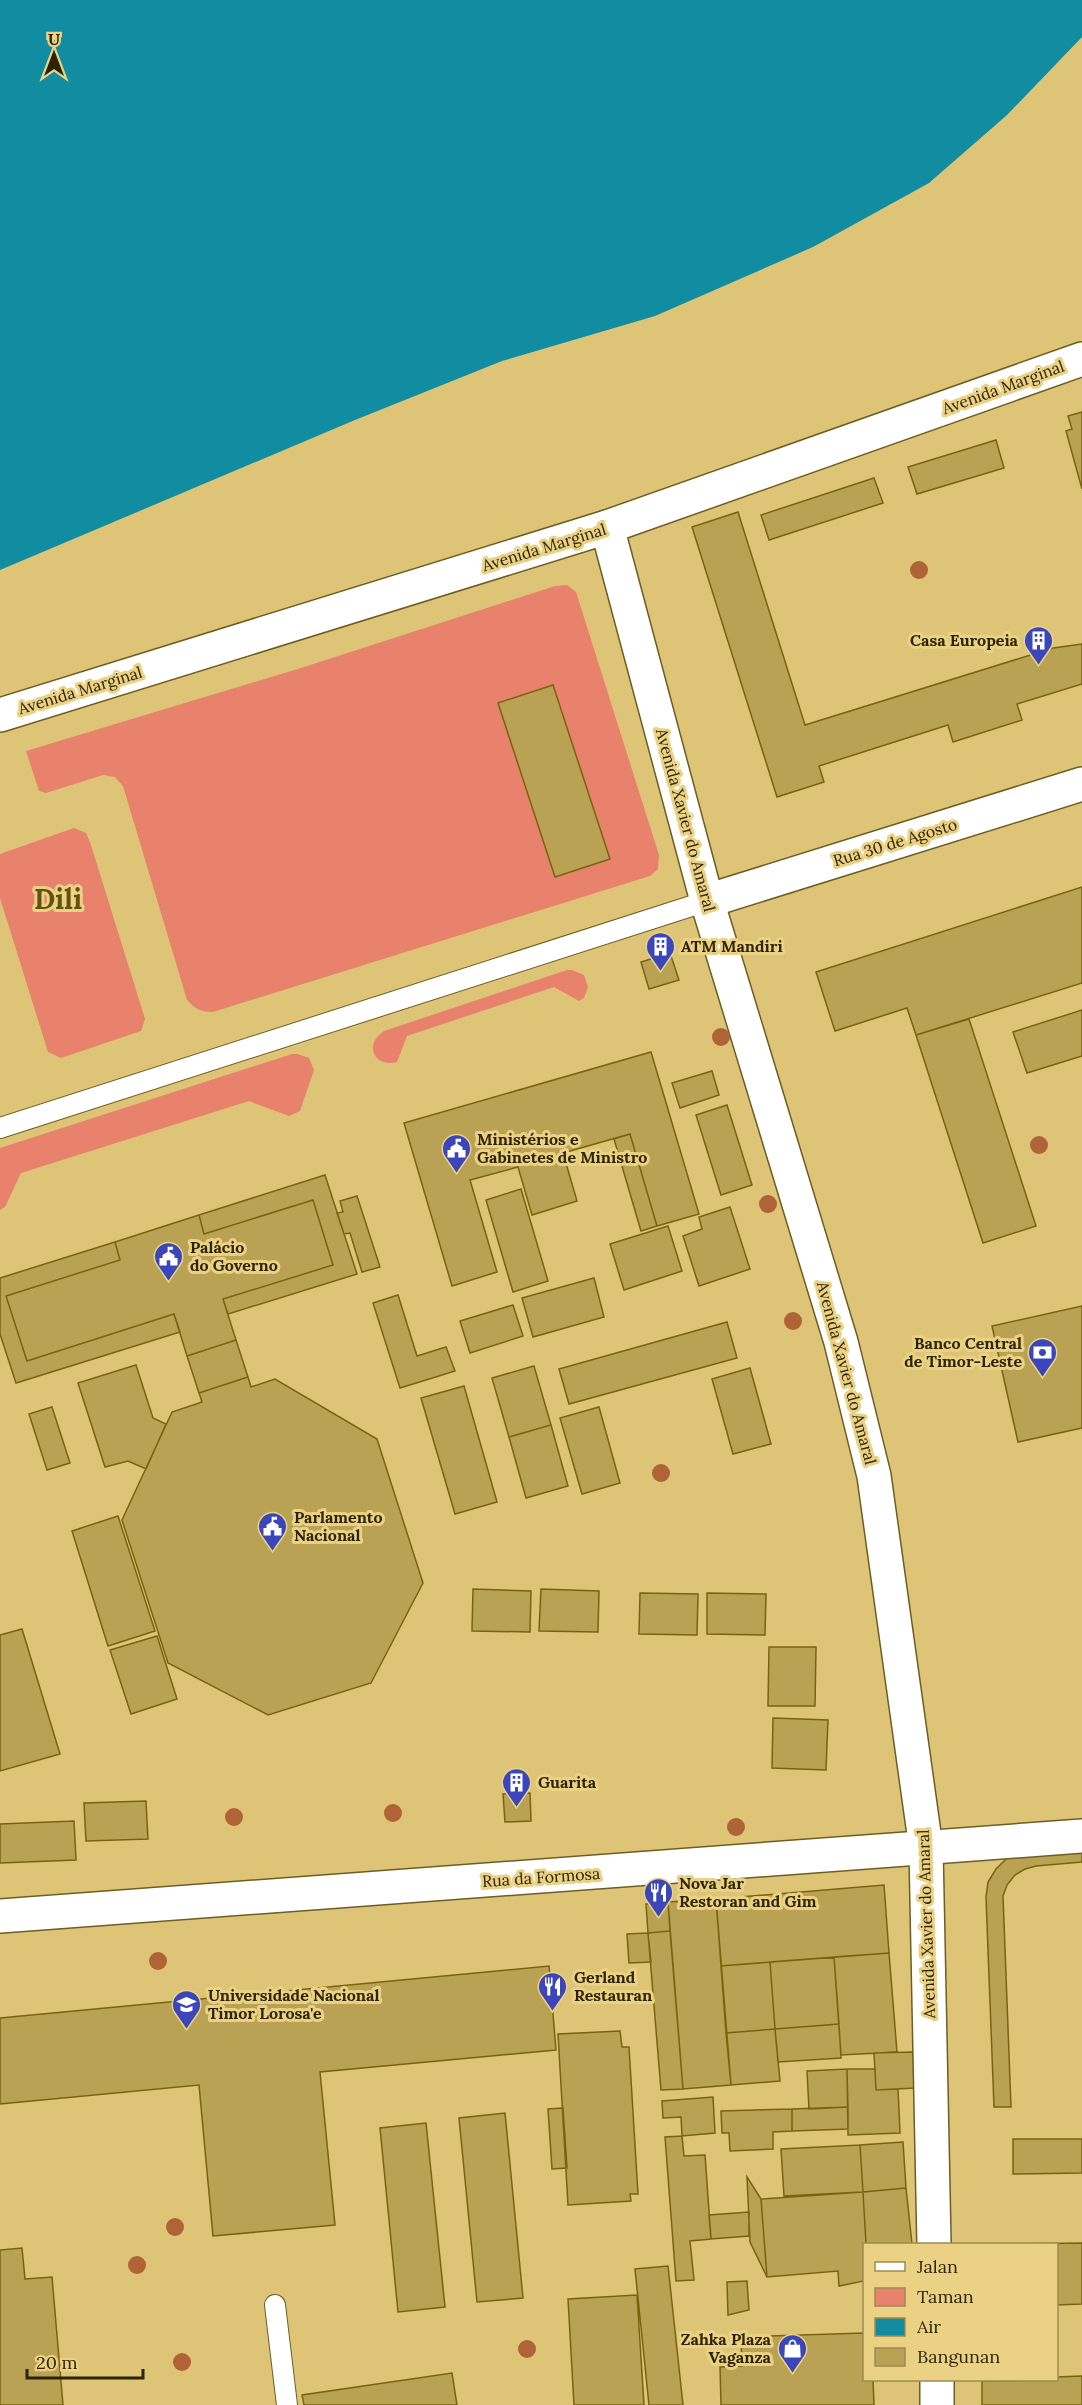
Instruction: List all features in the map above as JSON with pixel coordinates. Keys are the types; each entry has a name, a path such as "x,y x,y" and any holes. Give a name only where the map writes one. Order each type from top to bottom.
{"main road":[{"name":"Avenida Marginal","path":"0,715 607,527 1082,359"},
{"name":"Avenida Xavier do Amaral","path":"607,527 708,901 841,1342 874,1476 926,1848 934,2243"},
{"name":"Rua 30 de Agosto","path":"708,901 1082,784"},
{"name":"Rua da Formosa","path":"0,1916 1082,1836"},
{"path":"937,2381 937,2405"}],"lane":[{"path":"0,1128 708,901"},
{"path":"275,2305 287,2405"}],"green space":[{"path":"567,585 576,592 659,855 658,869 650,876 213,1012 202,1011 187,1000 123,786 115,777 103,775 46,793 39,791 26,751 301,668 555,586"},
{"path":"74,828 86,833 91,845 145,1019 141,1031 61,1058 48,1052 0,898 0,854"},
{"path":"567,970 584,975 588,987 584,998 579,1001 554,987 407,1036 397,1062 382,1062 374,1054 374,1042 384,1031"},
{"path":"292,1054 309,1058 314,1070 300,1111 289,1116 249,1101 21,1173 5,1207 0,1210 0,1148"}],"water":[{"path":"0,0 1082,0 1082,37 1007,115 929,183 813,247 655,316 502,361 355,420 0,570"}],"building":[{"path":"1082,412 1082,489 1066,431 1072,429 1068,416"},
{"path":"996,440 1004,468 917,494 908,467"},
{"path":"874,478 883,503 769,540 761,515"},
{"name":"Casa Europeia","path":"738,512 805,725 1053,648 1082,644 1082,684 1017,704 1022,720 953,742 948,725 819,766 824,782 777,797 692,527"},
{"path":"553,685 610,859 555,877 498,703"},
{"path":"1082,887 1082,983 916,1035 907,1008 835,1031 816,972"},
{"name":"ATM Mandiri","path":"670,953 679,980 649,989 641,962"},
{"path":"1082,1010 1082,1056 1027,1073 1013,1032"},
{"path":"969,1019 1036,1226 983,1243 916,1035"},
{"name":"Ministérios e Gabinetes de Ministro","path":"651,1052 699,1214 657,1226 630,1134 563,1153 577,1201 532,1215 518,1167 470,1180 497,1272 452,1286 404,1123"},
{"path":"712,1071 719,1095 680,1108 672,1083"},
{"path":"727,1105 752,1185 721,1195 696,1115"},
{"path":"630,1134 657,1226 641,1231 614,1139"},
{"path":"325,1175 357,1274 228,1314 223,1299 333,1265 313,1200 204,1234 199,1215"},
{"path":"521,1189 548,1281 513,1292 486,1200"},
{"path":"357,1196 380,1267 362,1272 350,1233 344,1234 337,1213 343,1212 340,1201"},
{"name":"Palácio do Governo","path":"313,1200 333,1265 223,1299 236,1340 187,1356 174,1314 27,1361 6,1296 120,1260 115,1242 199,1215 204,1234"},
{"path":"730,1207 750,1269 699,1286 683,1236 702,1229 699,1217"},
{"path":"668,1226 682,1271 624,1290 610,1244"},
{"path":"115,1242 120,1260 6,1296 27,1361 174,1314 180,1332 16,1383 0,1334 0,1278"},
{"path":"594,1278 604,1317 533,1337 522,1298"},
{"path":"398,1295 417,1356 446,1347 455,1371 400,1388 373,1303"},
{"path":"513,1305 523,1336 470,1353 460,1321"},
{"name":"Banco Central de Timor-Leste","path":"1082,1306 1082,1428 1018,1442 992,1326"},
{"path":"727,1322 737,1358 569,1404 559,1369"},
{"path":"236,1340 248,1377 199,1393 187,1356"},
{"path":"136,1365 153,1418 166,1424 146,1469 128,1461 105,1467 78,1383"},
{"path":"534,1366 551,1425 509,1437 492,1378"},
{"path":"750,1368 771,1444 733,1454 712,1379"},
{"name":"Parlamento Nacional","path":"248,1377 251,1387 275,1379 377,1439 423,1583 371,1683 268,1715 168,1663 122,1520 172,1412 202,1402 199,1393"},
{"path":"464,1386 497,1502 455,1514 421,1398"},
{"path":"52,1407 70,1463 47,1470 29,1414"},
{"path":"599,1407 620,1483 582,1494 560,1418"},
{"path":"551,1425 568,1486 526,1498 509,1437"},
{"path":"118,1516 155,1631 108,1646 72,1531"},
{"path":"473,1589 531,1591 530,1632 472,1631"},
{"path":"541,1589 599,1591 598,1632 539,1631"},
{"path":"640,1593 698,1594 697,1635 639,1634"},
{"path":"707,1593 766,1594 765,1635 707,1634"},
{"path":"22,1629 60,1754 0,1771 0,1635"},
{"path":"157,1636 177,1699 131,1714 110,1650"},
{"path":"769,1647 816,1647 815,1706 768,1706"},
{"path":"773,1718 828,1720 826,1770 772,1768"},
{"name":"Guarita","path":"530,1793 531,1821 505,1822 503,1794"},
{"path":"146,1801 148,1839 86,1841 84,1803"},
{"path":"74,1821 76,1860 0,1863 0,1824"},
{"path":"1082,1845 1082,1862 1025,1869 1015,1875 1007,1885 1003,1896 1011,2107 994,2107 986,1897 988,1882 1006,1859 1020,1852"},
{"path":"884,1885 889,1953 721,1966 716,1899"},
{"path":"716,1899 731,2085 683,2089 668,1902"},
{"name":"Nova Jar Restoran and Gim","path":"668,1902 670,1931 648,1933 646,1904"},
{"path":"670,1931 683,2089 661,2090 648,1933"},
{"path":"648,1933 651,1962 629,1963 627,1934"},
{"path":"889,1953 897,2052 841,2055 834,1957"},
{"path":"834,1957 839,2024 775,2029 770,1962"},
{"path":"770,1962 775,2029 726,2033 721,1966"},
{"path":"549,1966 556,2050 320,2072 335,2225 213,2236 199,2085 0,2104 0,2018"},
{"path":"839,2024 841,2058 778,2062 775,2029"},
{"path":"775,2029 780,2081 731,2085 726,2033"},
{"path":"620,2031 622,2047 629,2047 638,2194 630,2194 631,2201 568,2205 558,2034"},
{"path":"913,2052 915,2088 876,2090 874,2053"},
{"path":"847,2069 848,2107 809,2109 807,2071"},
{"path":"847,2069 875,2069 876,2090 898,2089 900,2133 848,2135"},
{"path":"713,2097 715,2133 682,2136 681,2117 663,2118 662,2101"},
{"path":"848,2107 848,2129 792,2131 792,2109"},
{"path":"563,2108 567,2168 552,2169 548,2109"},
{"path":"792,2109 792,2131 773,2132 773,2149 730,2151 729,2133 722,2133 721,2111"},
{"path":"505,2113 523,2298 477,2302 459,2118"},
{"path":"426,2123 445,2307 398,2312 380,2128"},
{"path":"682,2136 684,2156 705,2155 711,2239 690,2241 694,2280 676,2281 665,2137"},
{"path":"1013,2139 1082,2139 1082,2173 1013,2174"},
{"path":"903,2142 906,2188 863,2192 860,2145"},
{"path":"860,2145 863,2192 784,2196 781,2149"},
{"path":"747,2177 761,2199 767,2277 750,2242"},
{"path":"906,2188 912,2243 866,2243 863,2192"},
{"path":"863,2192 866,2243 863,2243 863,2281 839,2286 838,2271 767,2277 761,2199"},
{"path":"749,2212 749,2236 711,2239 709,2215"},
{"path":"1058,2243 1082,2243 1082,2304 1058,2305"},
{"path":"22,2248 25,2279 52,2277 63,2405 0,2405 0,2250"},
{"path":"668,2266 683,2405 649,2405 635,2269"},
{"path":"747,2281 749,2310 728,2315 727,2282"},
{"path":"637,2295 644,2405 574,2405 568,2299"},
{"name":"Zahka Plaza Vaganza","path":"863,2333 863,2381 873,2381 874,2405 721,2405 720,2367 742,2366 741,2337"},
{"path":"452,2373 457,2405 304,2405 302,2395"},
{"path":"1082,2376 1082,2405 982,2405 982,2381 1058,2381 1058,2377"}],"place":[{"name":"Casa Europeia","path":"1039,666"},
{"name":"ATM Mandiri","path":"660,972"},
{"name":"Ministérios e Gabinetes de Ministro","path":"456,1174"},
{"name":"Palácio do Governo","path":"169,1282"},
{"name":"Banco Central de Timor-Leste","path":"1043,1378"},
{"name":"Parlamento Nacional","path":"273,1552"},
{"name":"Guarita","path":"517,1808"},
{"name":"Nova Jar Restoran and Gim","path":"658,1918"},
{"name":"Gerland Restauran","path":"553,2012"},
{"name":"Universidade Nacional Timor Lorosa'e","path":"187,2030"},
{"name":"Zahka Plaza Vaganza","path":"792,2374"}],"district":[{"name":"Dili","path":"58,899"}]}
